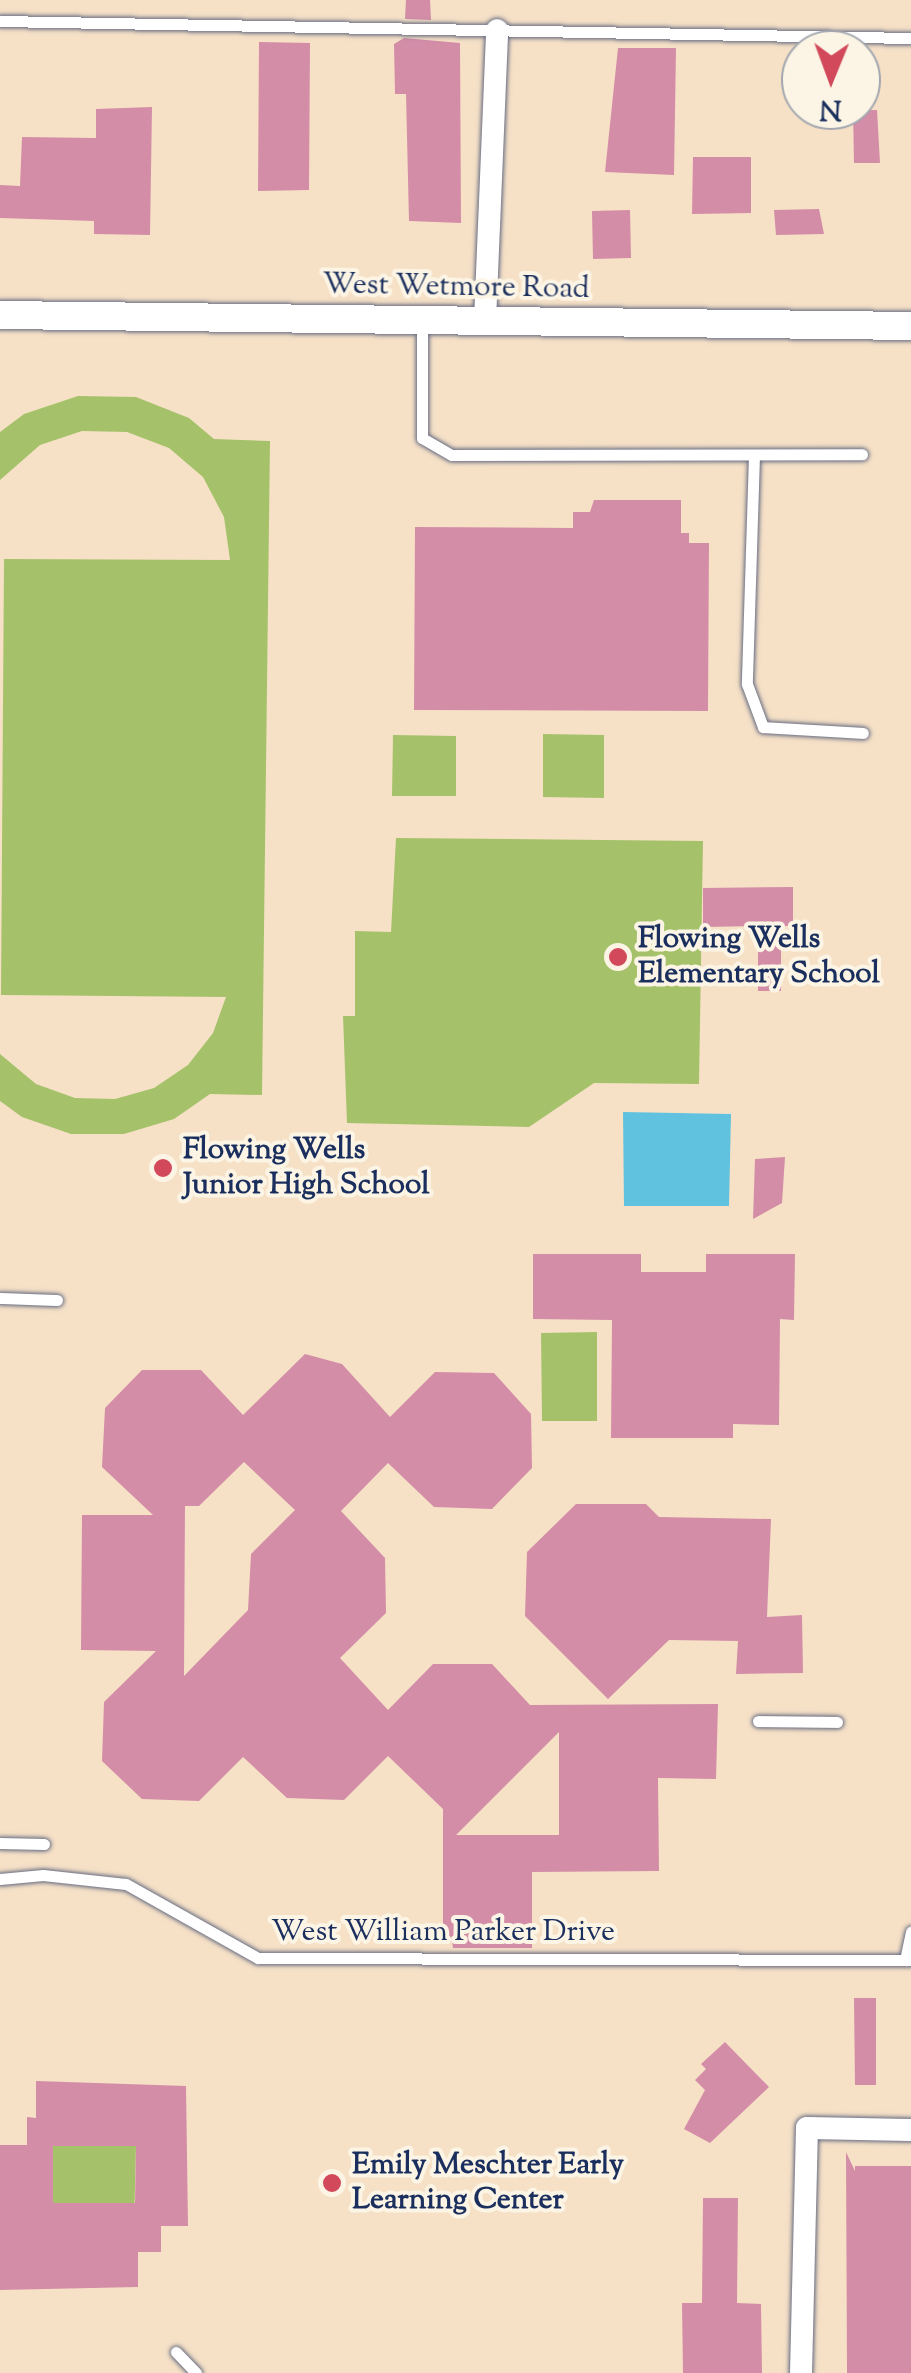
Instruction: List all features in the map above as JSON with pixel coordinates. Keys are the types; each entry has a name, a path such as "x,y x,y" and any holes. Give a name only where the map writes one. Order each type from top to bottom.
{"street":[{"path":"485,321 497,30"},
{"name":"West Wetmore Road","path":"0,315 911,326"},
{"path":"800,2373 807,2128 911,2130"}],"lane":[{"path":"0,21 911,38"},
{"path":"422,320 422,438 452,455 862,454"},
{"path":"754,455 747,684 762,727 863,733"},
{"path":"0,1298 57,1300"},
{"path":"758,1721 837,1722"},
{"path":"0,1843 44,1844"},
{"name":"West William Parker Drive","path":"0,1879 43,1875 126,1884 258,1958 908,1960 911,1932"},
{"path":"176,2352 196,2373"}],"green space":[{"path":"78,396 136,397 189,418 214,439 270,441 262,1095 210,1094 174,1119 124,1134 71,1134 22,1117 0,1101 0,1054 36,1084 75,1098 115,1099 154,1088 188,1065 213,1033 226,997 1,995 4,559 230,560 224,517 203,477 169,448 127,432 82,431 40,445 0,480 0,432 24,414"},
{"path":"543,734 604,735 604,798 543,797"},
{"path":"393,735 456,736 456,796 392,796"},
{"path":"396,838 703,841 699,1084 594,1083 529,1127 347,1123 343,1016 355,1016 355,931 391,932"},
{"path":"597,1332 597,1421 542,1421 541,1333"},
{"path":"53,2146 136,2146 134,2226 106,2203 74,2203 73,2223 53,2223"}],"water":[{"path":"623,1112 731,1114 729,1206 624,1206"}],"building":[{"path":"406,0 430,0 431,20 405,19"},
{"path":"404,38 460,43 461,223 409,221 406,94 395,94 394,44"},
{"path":"259,42 310,43 309,190 258,191"},
{"path":"618,48 676,48 674,175 605,172"},
{"path":"152,107 150,235 94,234 94,221 0,218 0,185 20,186 22,137 96,138 96,109"},
{"path":"853,130 878,130 880,163 854,163"},
{"path":"693,157 751,157 751,213 692,214"},
{"path":"819,209 824,234 776,235 774,210"},
{"path":"630,210 631,258 593,259 592,211"},
{"path":"594,500 681,500 681,533 689,533 689,543 709,543 708,711 414,710 415,527 573,528 573,512 590,512"},
{"path":"793,887 793,926 781,926 781,991 758,991 758,926 703,927 703,888"},
{"path":"785,1157 782,1203 753,1219 755,1159"},
{"path":"533,1254 641,1254 641,1272 706,1272 706,1254 795,1254 794,1320 780,1319 779,1425 733,1424 733,1438 611,1438 612,1320 533,1319"},
{"path":"305,1354 342,1364 390,1417 435,1372 494,1373 531,1414 532,1468 492,1509 434,1507 388,1463 341,1511 385,1558 386,1613 340,1658 388,1710 433,1664 492,1664 530,1705 718,1704 716,1779 658,1778 659,1871 532,1872 532,1948 453,1948 452,1942 443,1942 443,1809 388,1756 344,1800 287,1798 243,1757 199,1801 142,1799 102,1761 104,1702 156,1651 81,1650 82,1515 153,1515 102,1467 105,1408 142,1370 201,1370 243,1415","holes":["244,1462 295,1510 251,1554 248,1610 184,1676 185,1506 199,1506","559,1732 559,1835 456,1835"]},
{"path":"576,1504 646,1504 659,1517 771,1519 767,1617 802,1615 803,1673 736,1674 738,1641 669,1640 608,1699 525,1616 527,1552"},
{"path":"854,1998 876,1998 876,2085 855,2085"},
{"path":"725,2042 769,2087 710,2143 684,2129 705,2090 695,2080 706,2069 701,2064"},
{"path":"36,2081 186,2086 188,2226 161,2226 161,2252 138,2252 138,2287 0,2290 0,2145 27,2145 27,2117 36,2118","holes":["53,2146 136,2146 135,2203 53,2203"]},
{"path":"846,2152 855,2171 855,2166 911,2166 911,2373 847,2373"},
{"path":"703,2198 738,2198 737,2303 761,2304 762,2373 683,2373 682,2303 702,2303"}],"place":[{"name":"Flowing Wells Elementary School","path":"618,957"},
{"name":"Flowing Wells Junior High School","path":"163,1168"},
{"name":"Emily Meschter Early Learning Center","path":"332,2183"}]}
